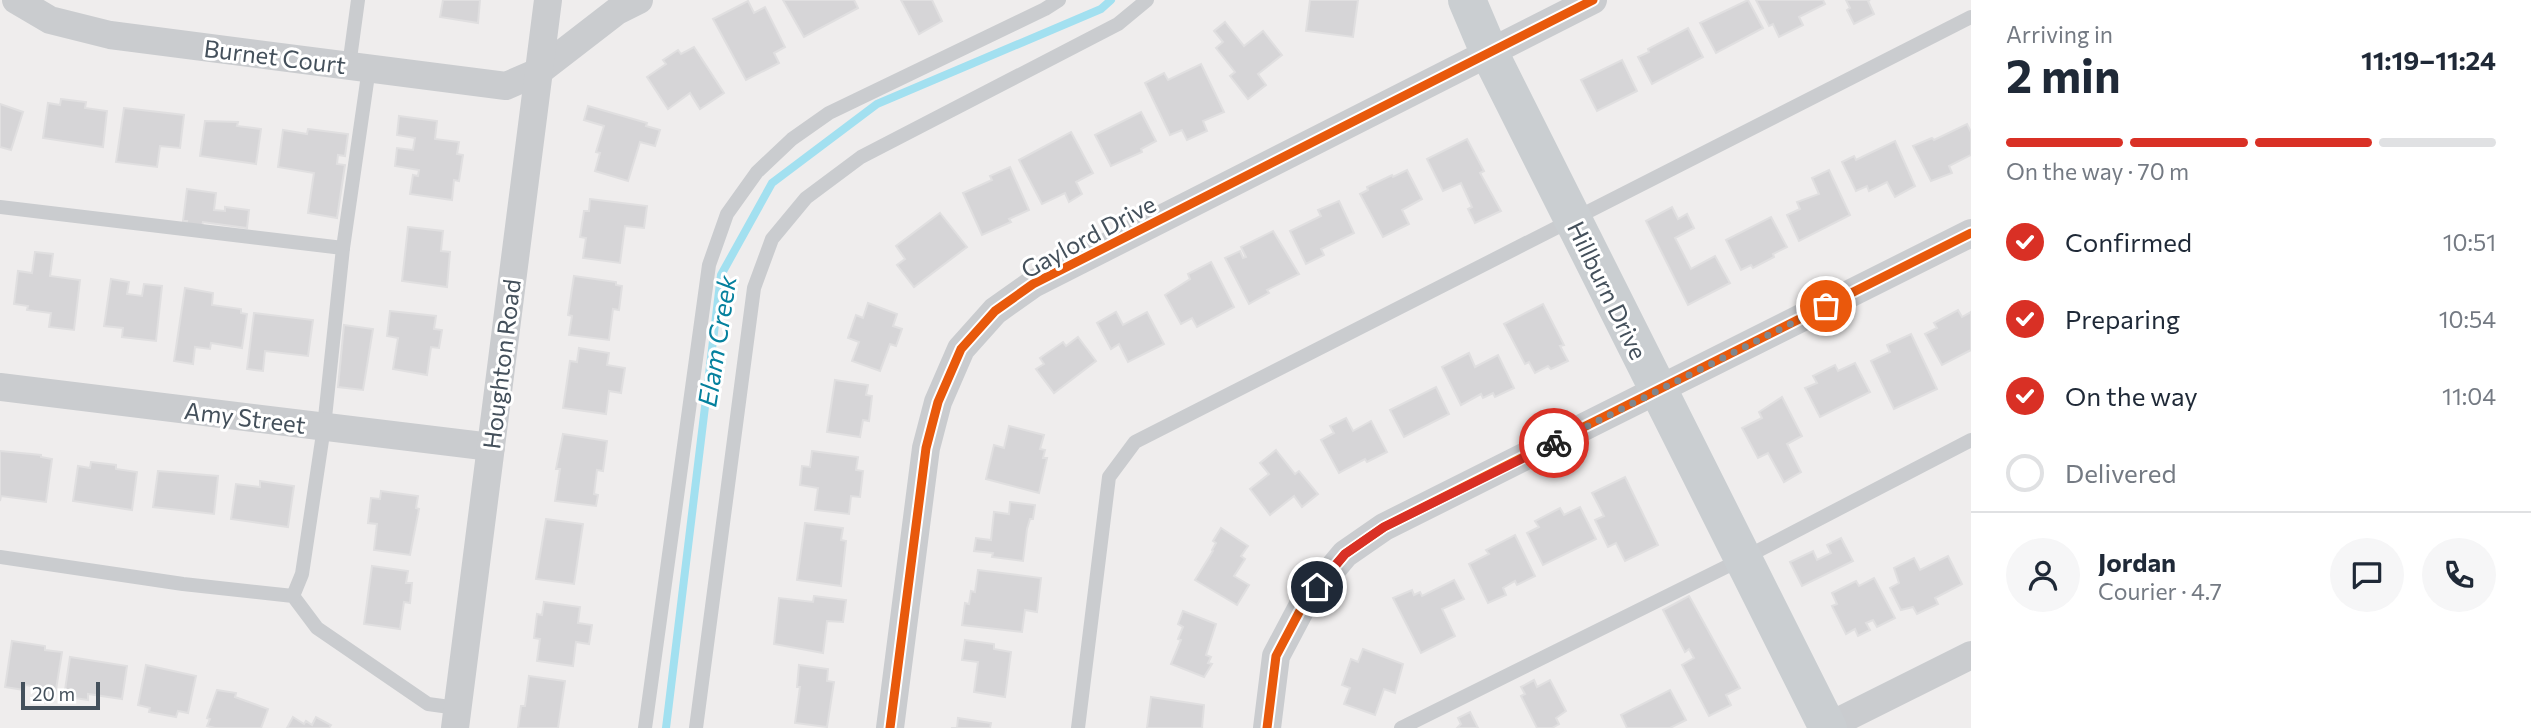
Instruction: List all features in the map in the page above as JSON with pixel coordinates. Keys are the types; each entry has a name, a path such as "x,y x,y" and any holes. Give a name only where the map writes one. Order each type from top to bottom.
{"street":[{"name":"Burnet Court","path":"16,0 50,20 110,35 506,86 538,72 617,11 639,0"},
{"name":"Houghton Road","path":"456,718 548,0"},
{"name":"Hillburn Drive","path":"1467,0 1489,52 1827,728"},
{"name":"Gaylord Drive","path":"890,728 926,447 938,402 961,349 995,311 1033,284 1593,0"},
{"path":"1266,728 1276,656 1304,603 1345,554 1384,527 1971,233"},
{"name":"Amy Street","path":"0,387 491,447"},
{"path":"1827,728 1971,655"}],"lane":[{"path":"293,596 302,574 324,427 359,67 358,0"},
{"path":"645,728 709,265 727,214 757,172 792,139 829,113 1059,0"},
{"path":"696,728 754,288 772,239 806,198 861,157 1118,24 1147,0"},
{"path":"1078,728 1109,477 1135,442 1971,17"},
{"path":"0,207 343,248"},
{"path":"1401,728 1744,558 1971,440"},
{"path":"0,557 183,584 293,596 317,628 428,704 456,718"}],"building":[{"path":"443,0 480,0 478,23 440,17"},
{"path":"783,0 854,0 858,8 804,37"},
{"path":"901,0 932,0 942,21 919,34"},
{"path":"1310,0 1358,0 1353,37 1306,31"},
{"path":"1748,0 1763,28 1716,53 1700,23"},
{"path":"1756,0 1823,0 1825,4 1799,17 1803,25 1779,37 1773,24 1769,26"},
{"path":"1846,0 1870,0 1868,1 1874,14 1854,24 1847,10 1850,8"},
{"path":"748,1 754,13 765,7 785,47 774,53 779,63 746,80 713,19"},
{"path":"1225,22 1244,46 1263,31 1282,55 1258,74 1266,85 1248,99 1230,76 1235,72 1216,48 1223,42 1214,31"},
{"path":"1688,28 1703,57 1652,84 1638,57"},
{"path":"694,47 724,93 700,109 690,93 668,109 647,77 666,64 663,60 678,50 681,54"},
{"path":"1622,60 1637,91 1597,111 1581,80"},
{"path":"1201,64 1224,112 1203,121 1207,131 1187,140 1182,130 1170,135 1145,83 1164,73 1168,80"},
{"path":"61,99 86,102 85,108 107,111 103,147 43,138 48,103 60,105"},
{"path":"0,104 23,112 11,150 0,147"},
{"path":"588,106 647,123 646,126 660,130 655,146 640,142 628,181 595,171 600,153 596,152 604,126 584,120"},
{"path":"124,108 184,115 180,148 160,146 157,167 116,162"},
{"path":"1141,112 1156,141 1141,149 1142,152 1111,166 1095,135"},
{"path":"399,116 437,121 435,139 459,142 457,154 463,155 459,181 454,180 452,200 410,194 413,175 418,176 419,170 395,166 397,148 413,150 415,138 397,135"},
{"path":"205,121 238,122 237,126 261,129 256,164 200,156"},
{"path":"1967,124 1971,132 1971,155 1949,166 1952,173 1931,181 1913,146 1932,138 1934,140"},
{"path":"308,129 348,134 345,156 338,155 337,164 345,165 337,218 308,213 314,173 278,167 283,130 307,134"},
{"path":"1071,132 1093,173 1076,182 1082,194 1069,202 1065,193 1042,204 1019,160"},
{"path":"1467,139 1484,171 1480,173 1501,211 1475,223 1468,209 1472,207 1461,183 1443,191 1427,159"},
{"path":"1895,141 1915,186 1895,197 1887,182 1869,191 1867,186 1856,191 1842,162 1854,156 1856,160"},
{"path":"1010,167 1029,210 1009,219 1011,222 982,235 963,193 992,180 990,176"},
{"path":"1407,170 1422,199 1402,210 1409,224 1383,237 1360,194 1368,190 1367,187"},
{"path":"1829,170 1850,215 1799,241 1787,215 1800,209 1797,202 1819,194 1812,178"},
{"path":"187,189 216,193 214,210 225,211 225,207 249,210 247,228 203,222 202,226 186,225 187,221 183,221"},
{"path":"590,199 647,206 644,228 625,226 620,263 583,258 586,238 580,237 584,211 589,211"},
{"path":"1339,201 1354,233 1321,249 1324,255 1306,264 1290,231 1321,216 1318,210"},
{"path":"1672,207 1678,219 1687,214 1694,228 1675,238 1691,269 1715,256 1730,283 1688,305 1646,221"},
{"path":"940,213 967,247 914,287 897,265 905,259 896,246"},
{"path":"1771,217 1787,247 1753,268 1751,265 1741,270 1726,240"},
{"path":"408,227 443,231 441,251 450,252 447,287 402,281"},
{"path":"1273,231 1299,274 1267,290 1269,293 1249,304 1225,258 1240,251 1243,258 1246,257 1241,247"},
{"path":"35,252 53,254 50,276 80,280 74,330 49,327 51,313 27,310 28,306 14,304 18,271 32,273"},
{"path":"1211,262 1234,307 1197,327 1192,318 1181,324 1165,295 1190,279 1188,274"},
{"path":"574,276 616,282 616,285 622,286 619,310 613,309 609,340 569,335 572,316 568,315"},
{"path":"111,279 129,282 127,294 142,296 144,284 162,286 156,341 122,337 123,328 104,326"},
{"path":"185,288 213,293 212,305 241,309 241,313 247,314 242,348 211,343 210,349 195,347 193,364 174,361"},
{"path":"868,303 897,314 893,326 902,329 896,346 890,344 880,371 852,361 859,342 848,338 856,315 863,318"},
{"path":"1543,304 1564,345 1560,346 1568,361 1551,369 1548,366 1535,373 1529,362 1525,364 1504,324"},
{"path":"1958,310 1962,317 1971,312 1971,350 1942,365 1925,334 1937,328 1934,323"},
{"path":"390,311 436,316 434,329 442,330 439,348 431,347 427,375 393,369 398,338 387,336"},
{"path":"1116,312 1123,325 1147,312 1164,344 1128,362 1119,344 1111,349 1097,323"},
{"path":"254,313 313,320 308,356 265,351 263,371 247,369"},
{"path":"344,325 373,329 363,390 338,387"},
{"path":"1911,334 1937,389 1894,409 1871,361 1890,352 1887,345"},
{"path":"1078,337 1096,361 1054,393 1036,369 1044,364 1040,358 1063,342 1066,346"},
{"path":"579,348 609,353 607,365 625,368 621,393 609,391 606,414 563,408 570,361 577,362"},
{"path":"1469,353 1475,367 1498,355 1514,388 1495,397 1493,393 1483,398 1481,394 1461,405 1442,367"},
{"path":"1855,363 1870,392 1820,417 1805,388 1817,383 1813,376 1835,365 1838,371"},
{"path":"835,380 868,385 866,395 872,396 869,421 863,420 860,437 827,432"},
{"path":"1436,387 1449,414 1404,437 1390,410"},
{"path":"1782,397 1802,436 1787,444 1801,472 1784,482 1768,453 1758,458 1742,428 1762,418 1759,412"},
{"path":"1346,418 1353,431 1371,421 1387,452 1367,462 1365,459 1339,473 1321,440 1334,433 1330,426"},
{"path":"1009,426 1044,435 1040,449 1045,450 1043,458 1047,458 1039,493 986,479 994,445 1004,448"},
{"path":"563,434 607,441 603,471 597,470 594,494 598,495 596,506 555,501 560,469 556,469"},
{"path":"1276,450 1295,474 1299,471 1318,494 1302,507 1294,496 1270,515 1250,489 1269,474 1260,463"},
{"path":"0,451 41,455 52,459 46,502 1,496 0,501"},
{"path":"812,451 858,457 856,470 863,471 860,497 851,496 849,514 815,510 818,488 800,485 802,466 810,467"},
{"path":"91,462 116,465 116,469 137,472 132,510 73,501 78,466 90,468"},
{"path":"158,471 218,476 214,514 153,507"},
{"path":"1625,477 1658,545 1625,561 1616,543 1608,547 1595,520 1604,516 1592,493"},
{"path":"260,481 294,486 288,527 231,519 236,484 260,487"},
{"path":"381,491 418,496 416,508 419,509 410,555 374,550 377,524 368,523 371,498 380,499"},
{"path":"1010,502 1035,505 1033,519 1030,519 1027,529 1023,561 992,557 993,553 974,551 976,538 991,540 994,512 1009,514"},
{"path":"1580,507 1596,539 1543,565 1527,533 1539,527 1535,521 1560,508 1564,515"},
{"path":"546,519 583,524 574,584 536,579"},
{"path":"805,523 843,528 841,540 846,541 841,586 797,580"},
{"path":"1221,528 1248,546 1241,556 1245,559 1234,576 1249,585 1237,605 1195,580 1213,551 1216,543 1213,541"},
{"path":"1515,535 1535,576 1517,585 1515,581 1503,588 1506,595 1488,603 1469,564 1489,554 1486,550"},
{"path":"1841,538 1853,561 1802,586 1790,562 1813,551 1817,560 1831,553 1827,545"},
{"path":"1948,556 1962,584 1935,598 1938,604 1917,614 1913,607 1901,610 1890,588 1899,583 1894,568 1914,558 1920,570"},
{"path":"372,566 408,571 406,583 412,583 410,603 404,602 400,629 364,624"},
{"path":"978,570 1041,578 1037,612 1025,610 1022,632 962,625 965,603 969,604 971,591 975,592"},
{"path":"1874,578 1895,618 1877,627 1873,620 1866,623 1870,630 1858,636 1855,629 1846,634 1832,606 1837,604 1832,593 1856,581 1859,586"},
{"path":"1454,580 1464,599 1442,609 1455,636 1421,653 1393,598 1412,590 1414,595 1420,592 1422,596"},
{"path":"814,596 846,600 843,622 827,621 823,653 774,644 779,598 813,602"},
{"path":"1689,596 1740,688 1726,695 1731,705 1709,716 1682,665 1694,658 1689,649 1685,652 1663,610"},
{"path":"544,602 580,607 578,623 592,625 589,644 576,642 573,666 537,661 540,639 534,638 537,614 542,615"},
{"path":"1183,611 1216,624 1206,655 1211,657 1208,663 1212,664 1204,677 1171,664 1181,640 1178,639 1183,627 1178,624"},
{"path":"965,640 994,644 994,649 1011,652 1005,697 974,692 978,662 962,660"},
{"path":"12,641 45,646 45,650 62,652 55,696 38,694 39,687 25,685 24,690 5,687"},
{"path":"1363,649 1403,664 1395,693 1384,689 1375,715 1344,704 1350,688 1342,685 1351,659 1358,662"},
{"path":"70,657 127,666 122,699 88,694 88,700 68,697 69,691 65,690"},
{"path":"146,665 196,676 188,713 178,711 176,717 149,712 150,708 138,705"},
{"path":"799,665 828,669 827,681 834,682 827,727 795,723 800,687 797,687"},
{"path":"529,676 565,681 558,728 518,728 521,706 525,706"},
{"path":"1534,680 1537,687 1550,680 1566,711 1556,718 1559,724 1552,728 1537,728 1521,696 1525,694 1521,687"},
{"path":"217,690 236,693 235,697 268,709 261,728 207,726 210,719 207,718"},
{"path":"1670,690 1686,720 1670,728 1627,728 1621,715"},
{"path":"1151,697 1204,705 1202,728 1147,728"},
{"path":"1470,712 1478,728 1457,728 1461,724 1458,718"},
{"path":"293,717 304,724 306,721 312,725 316,717 331,725 329,728 287,728"},
{"path":"958,718 991,723 990,728 957,728"}],"waterway":[{"name":"Elam Creek","path":"666,728 721,275 772,183 877,104 1101,9 1111,0"}],"cycle path":[{"path":"890,728 926,448 938,402 961,349 995,311 1033,284 1593,0"},
{"path":"1267,728 1276,656 1304,603 1345,554 1384,527 1971,233"}],"way so far":[{"path":"1554,443 1826,306"}],"route":[{"path":"1317,587 1345,554 1384,527 1554,443"}]}
